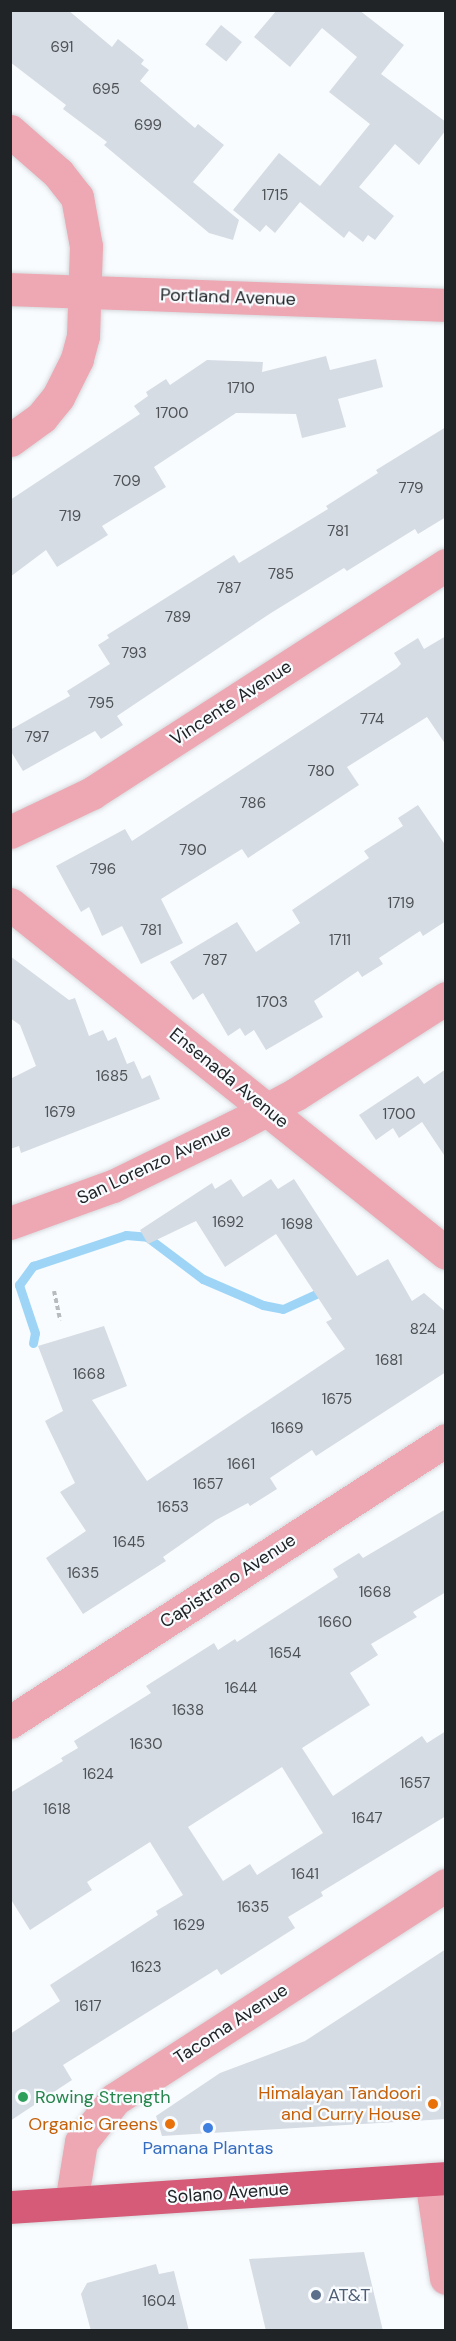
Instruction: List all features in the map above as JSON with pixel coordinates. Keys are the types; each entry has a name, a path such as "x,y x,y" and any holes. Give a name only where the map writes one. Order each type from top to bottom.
{"main road":[{"name":"Solano Avenue","path":"10,2207 438,2178"}],"street":[{"path":"10,131 58,173 77,196 84,221 85,292 83,336 58,398 42,417 10,440"},
{"name":"Portland Avenue","path":"10,290 446,305"},
{"name":"Vincente Avenue","path":"10,832 92,793 446,565"},
{"name":"Ensenada Avenue","path":"10,904 446,1253"},
{"name":"San Lorenzo Avenue","path":"10,1223 113,1186 268,1109 446,998"},
{"name":"Capistrano Avenue","path":"10,1722 446,1440"},
{"name":"Tacoma Avenue","path":"71,2203 81,2142 115,2099 446,1885"},
{"path":"438,2178 446,2278"}],"path":[{"path":"54,1291 60,1320"}],"building":[{"path":"10,10 68,10 112,47 118,39 144,60 141,64 149,70 140,81 195,128 198,124 224,145 193,182 239,220 233,240 209,233 104,145 107,142 63,109 66,105 10,62"},
{"path":"277,10 359,10 404,45 381,74 446,122 446,130 419,165 395,144 359,187 394,216 375,240 368,235 363,242 349,231 344,238 300,202 275,233 266,225 260,232 233,210 279,153 320,186 370,124 329,92 357,57 322,28 290,67 254,37"},
{"path":"221,25 242,42 226,61 205,44"},
{"path":"326,356 330,370 376,359 383,387 338,399 346,427 302,438 296,414 236,413 154,467 166,487 102,526 108,535 57,567 46,550 10,577 10,500 140,414 134,406 148,396 146,392 166,379 170,385 207,360 263,362 262,372"},
{"path":"446,427 446,517 418,534 415,529 347,571 344,568 271,613 117,716 123,725 101,739 95,731 23,771 10,750 10,730 70,696 67,691 110,664 98,645 109,638 107,635 234,555 239,563 328,509 326,506 378,473 376,470"},
{"path":"446,636 446,745 427,717 347,767 359,785 248,858 242,849 161,899 183,943 141,964 122,926 102,936 89,907 81,912 56,866 125,829 132,841 397,668 401,664 394,653 418,638 424,649"},
{"path":"418,805 446,846 446,921 423,936 420,931 379,958 383,964 362,977 358,971 314,1001 323,1017 266,1050 254,1030 245,1036 240,1028 228,1036 203,993 193,1000 170,962 237,922 256,952 300,923 292,910 369,858 364,851 403,826 398,818"},
{"path":"10,956 69,1000 75,998 89,1036 103,1030 108,1041 116,1037 127,1064 134,1061 142,1079 150,1075 160,1099 21,1153 19,1146 10,1149 10,1079 36,1066 20,1025 10,1018"},
{"path":"446,1069 446,1158 422,1122 399,1138 393,1128 376,1140 359,1115 418,1076 424,1084"},
{"path":"231,1179 243,1197 271,1179 278,1189 294,1179 357,1276 388,1259 412,1301 424,1293 446,1312 446,1372 316,1456 312,1450 270,1478 277,1489 250,1506 248,1503 216,1520 163,1557 166,1561 83,1614 46,1558 86,1531 60,1492 75,1483 45,1421 63,1411 38,1346 104,1326 127,1386 92,1400 147,1481 345,1349 326,1322 332,1319 276,1234 225,1267 196,1221 148,1244 140,1230 212,1183 215,1189"},
{"path":"446,1509 446,1592 413,1612 417,1617 371,1644 378,1655 350,1673 370,1705 302,1748 333,1796 422,1736 427,1743 446,1731 446,1816 321,1892 323,1896 288,1917 295,1928 221,1975 217,1969 63,2065 72,2080 10,2121 10,2034 60,2001 50,1985 158,1915 156,1911 183,1895 150,1842 87,1882 92,1890 30,1930 10,1898 10,1793 63,1761 61,1758 78,1748 74,1741 151,1693 146,1686 214,1643 218,1650 235,1639 237,1642 338,1577 333,1569 359,1553 363,1558","holes":["282,1767 323,1833 257,1875 250,1864 223,1881 188,1827"]},
{"path":"446,1949 446,2119 162,2136 156,2116 220,2073 305,2041"},
{"name":"AT&T","path":"364,2252 383,2331 266,2331 249,2259"},
{"path":"156,2264 159,2274 174,2271 189,2331 91,2331 81,2294 87,2283"}],"waterway":[{"path":"33,1343 35,1333 19,1285 33,1266 126,1235 147,1237 203,1279 263,1305 283,1309 327,1289"}],"place":[{"name":"Rowing Strength","path":"23,2097"},
{"name":"Himalayan Tandoori and Curry House","path":"433,2104"},
{"name":"Organic Greens","path":"170,2124"},
{"name":"Pamana Plantas","path":"208,2128"},
{"name":"AT&T","path":"316,2295"}]}
